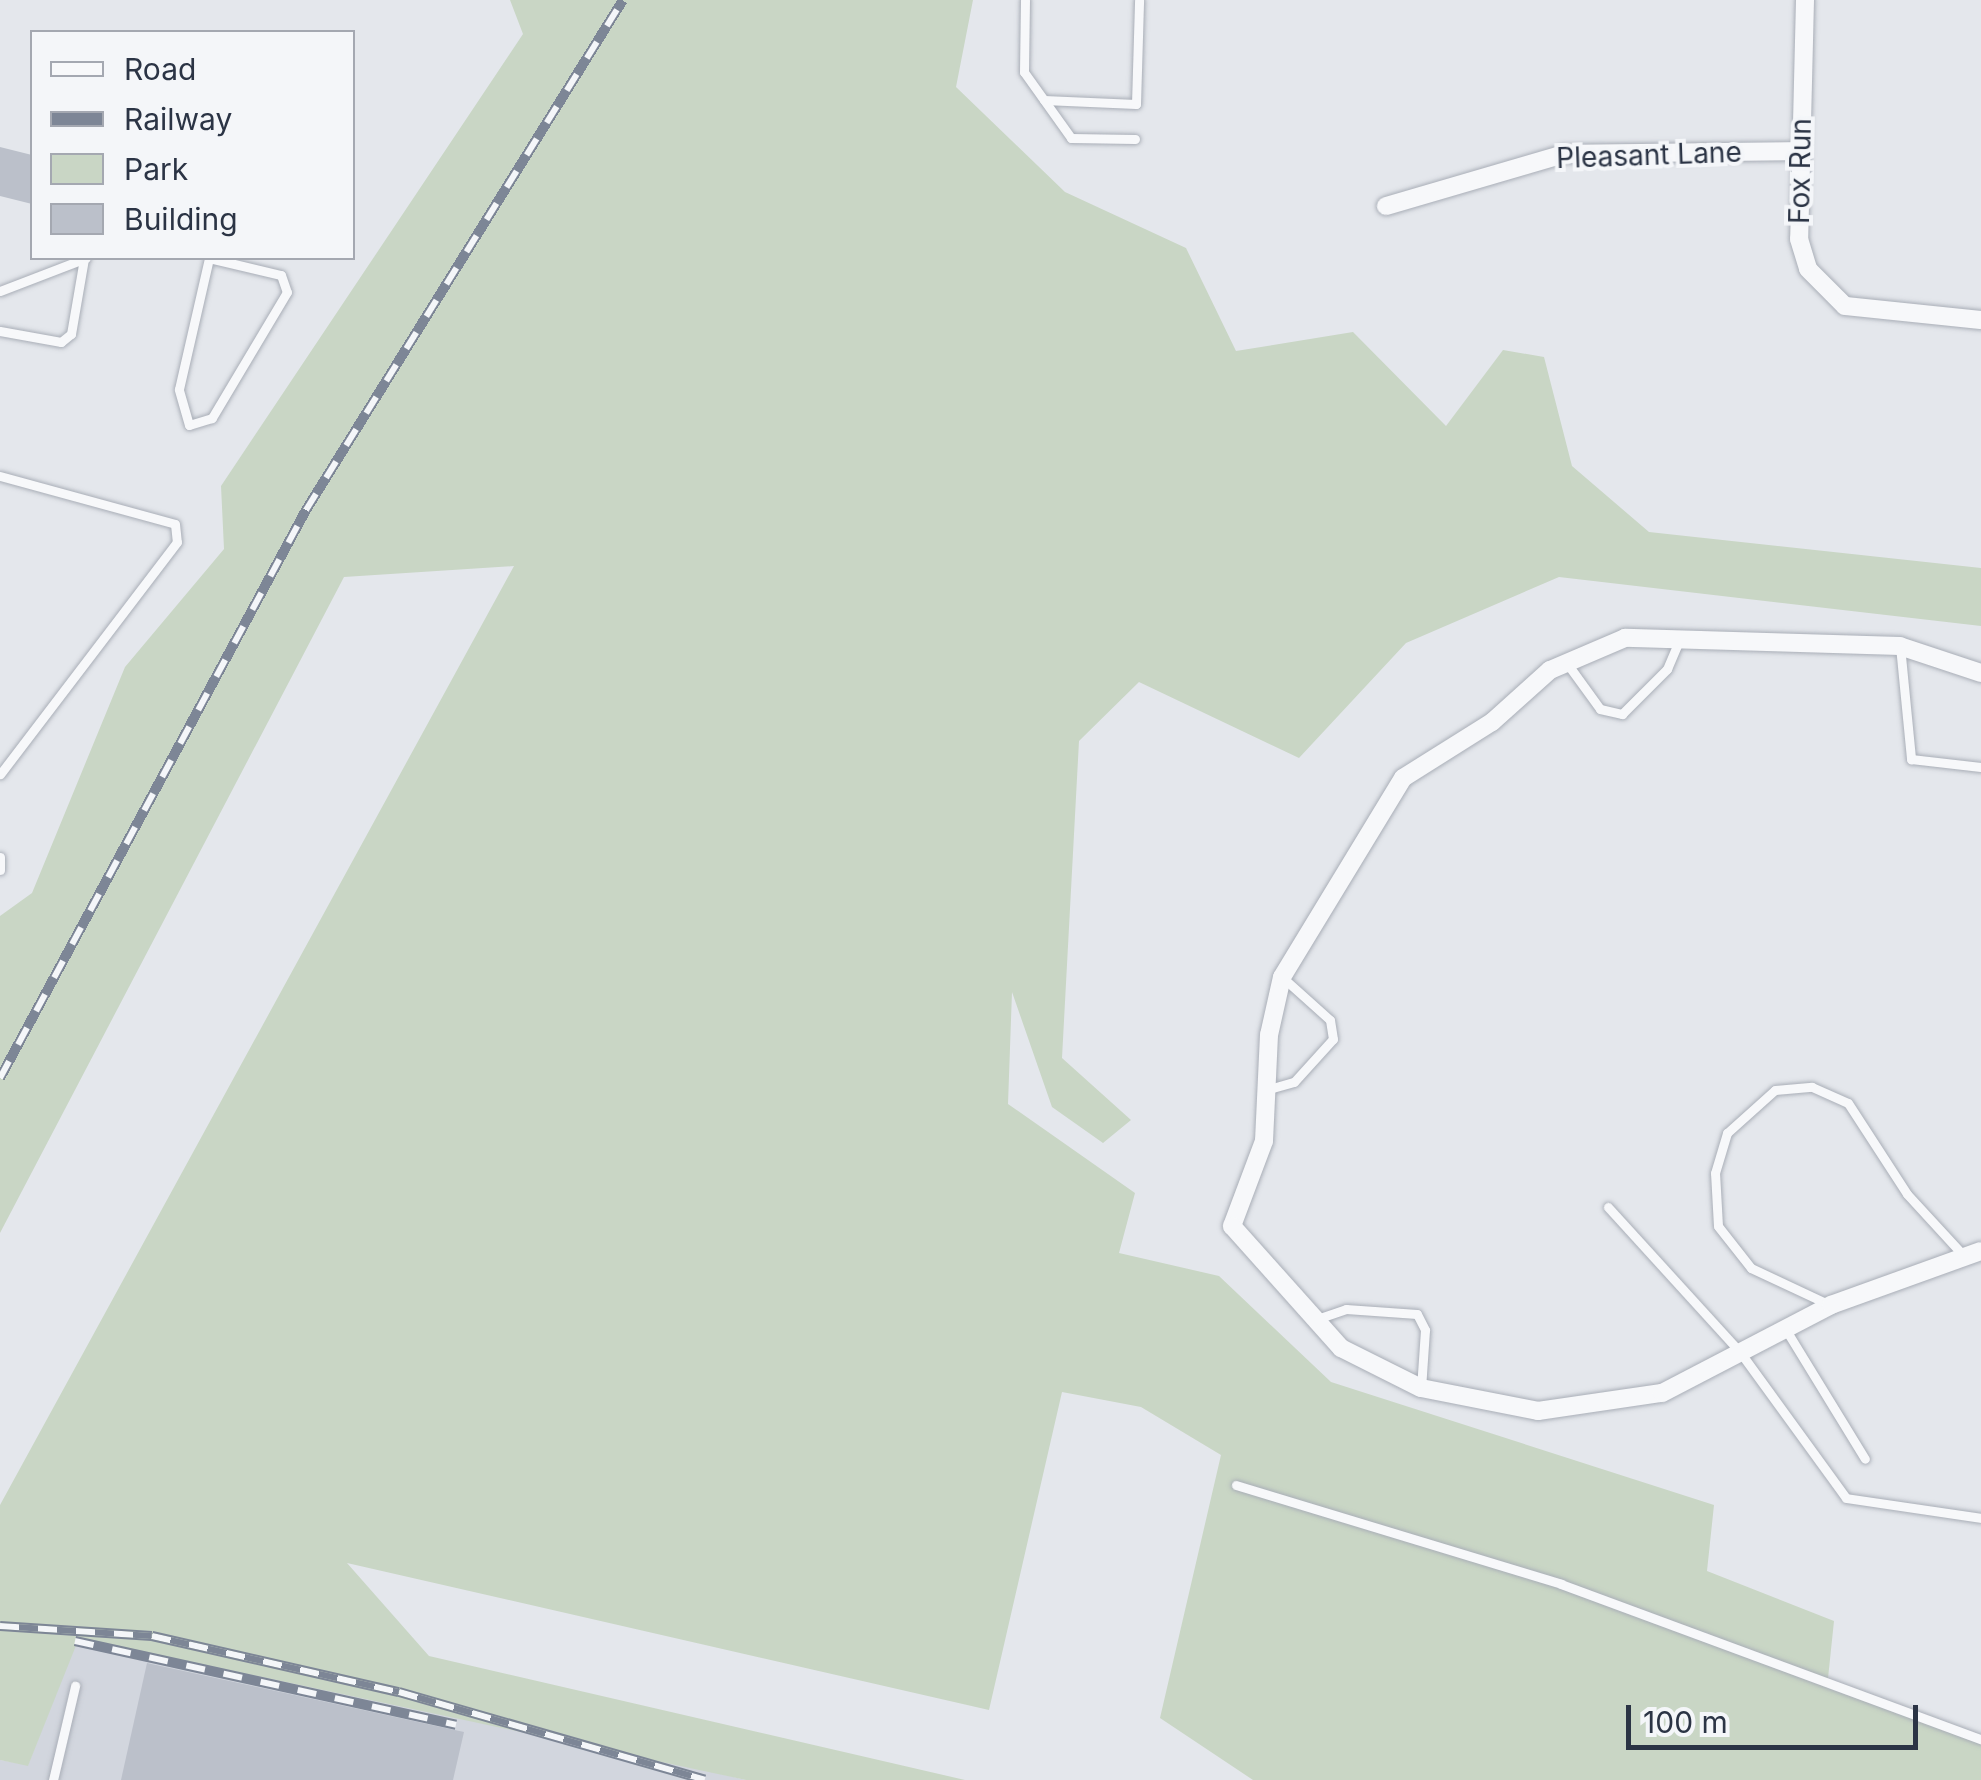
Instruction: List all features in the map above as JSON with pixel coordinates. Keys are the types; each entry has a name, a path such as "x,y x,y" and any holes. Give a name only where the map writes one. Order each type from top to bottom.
{"street":[{"name":"Fox Run","path":"1805,0 1799,239 1820,291 1844,306 1981,320"},
{"name":"Pleasant Lane","path":"1386,206 1564,154 1799,151"},
{"path":"1972,1253 1831,1305 1662,1393 1582,1410 1497,1408 1421,1388 1311,1321 1232,1226 1264,1142 1282,976 1391,789 1565,661 1624,638 1682,635 1900,646 1981,673"}],"lane":[{"path":"1024,0 1024,72 1071,138 1134,139"},
{"path":"1044,100 1136,104 1139,0"},
{"path":"0,290 81,260"},
{"path":"0,331 61,342 71,334 86,260"},
{"path":"209,260 179,388 189,425 212,418 287,292 281,275 217,260"},
{"path":"0,476 175,524 177,542 0,774"},
{"path":"1565,661 1600,709 1622,714 1666,669 1682,635"},
{"path":"1900,646 1911,759 1981,767"},
{"path":"0,856 0,870"},
{"path":"1269,1088 1294,1082 1333,1039 1330,1020 1282,976"},
{"path":"1831,1305 1751,1268 1718,1226 1715,1173 1727,1133 1775,1090 1812,1087 1848,1103 1907,1194 1972,1253"},
{"path":"1608,1207 1740,1352 1846,1498 1981,1518"},
{"path":"1311,1321 1346,1308 1408,1309 1425,1330 1421,1388"},
{"path":"1786,1330 1865,1458"},
{"path":"1236,1485 1560,1584 1981,1739"},
{"path":"52,1780 75,1686"}],"shaded area":[{"path":"78,1638 472,1715 746,1780 0,1780 0,1760 28,1765"}],"green space":[{"path":"510,0 973,0 956,87 1065,192 1186,248 1236,351 1353,332 1446,426 1503,350 1544,357 1572,466 1649,532 1981,568 1981,626 1559,577 1406,643 1299,758 1139,682 1079,741 1062,1058 1131,1120 1103,1143 1052,1107 1012,992 1008,1104 1135,1193 1119,1253 1219,1276 1331,1382 1714,1505 1707,1571 1834,1621 1827,1688 1981,1742 1981,1780 1253,1780 1160,1718 1221,1455 1141,1407 1062,1392 989,1710 347,1563 429,1656 965,1780 746,1780 79,1638 28,1766 0,1760 0,1505 514,566 344,577 0,1233 0,916 32,893 125,667 224,549 221,486 523,34"}],"building":[{"path":"0,147 30,154 30,204 0,196"},
{"path":"147,1663 464,1732 453,1780 121,1780"}],"railway":[{"path":"0,1078 306,510 623,0"},
{"path":"0,1626 152,1636 399,1692 705,1780"},
{"path":"75,1641 456,1725"}]}
